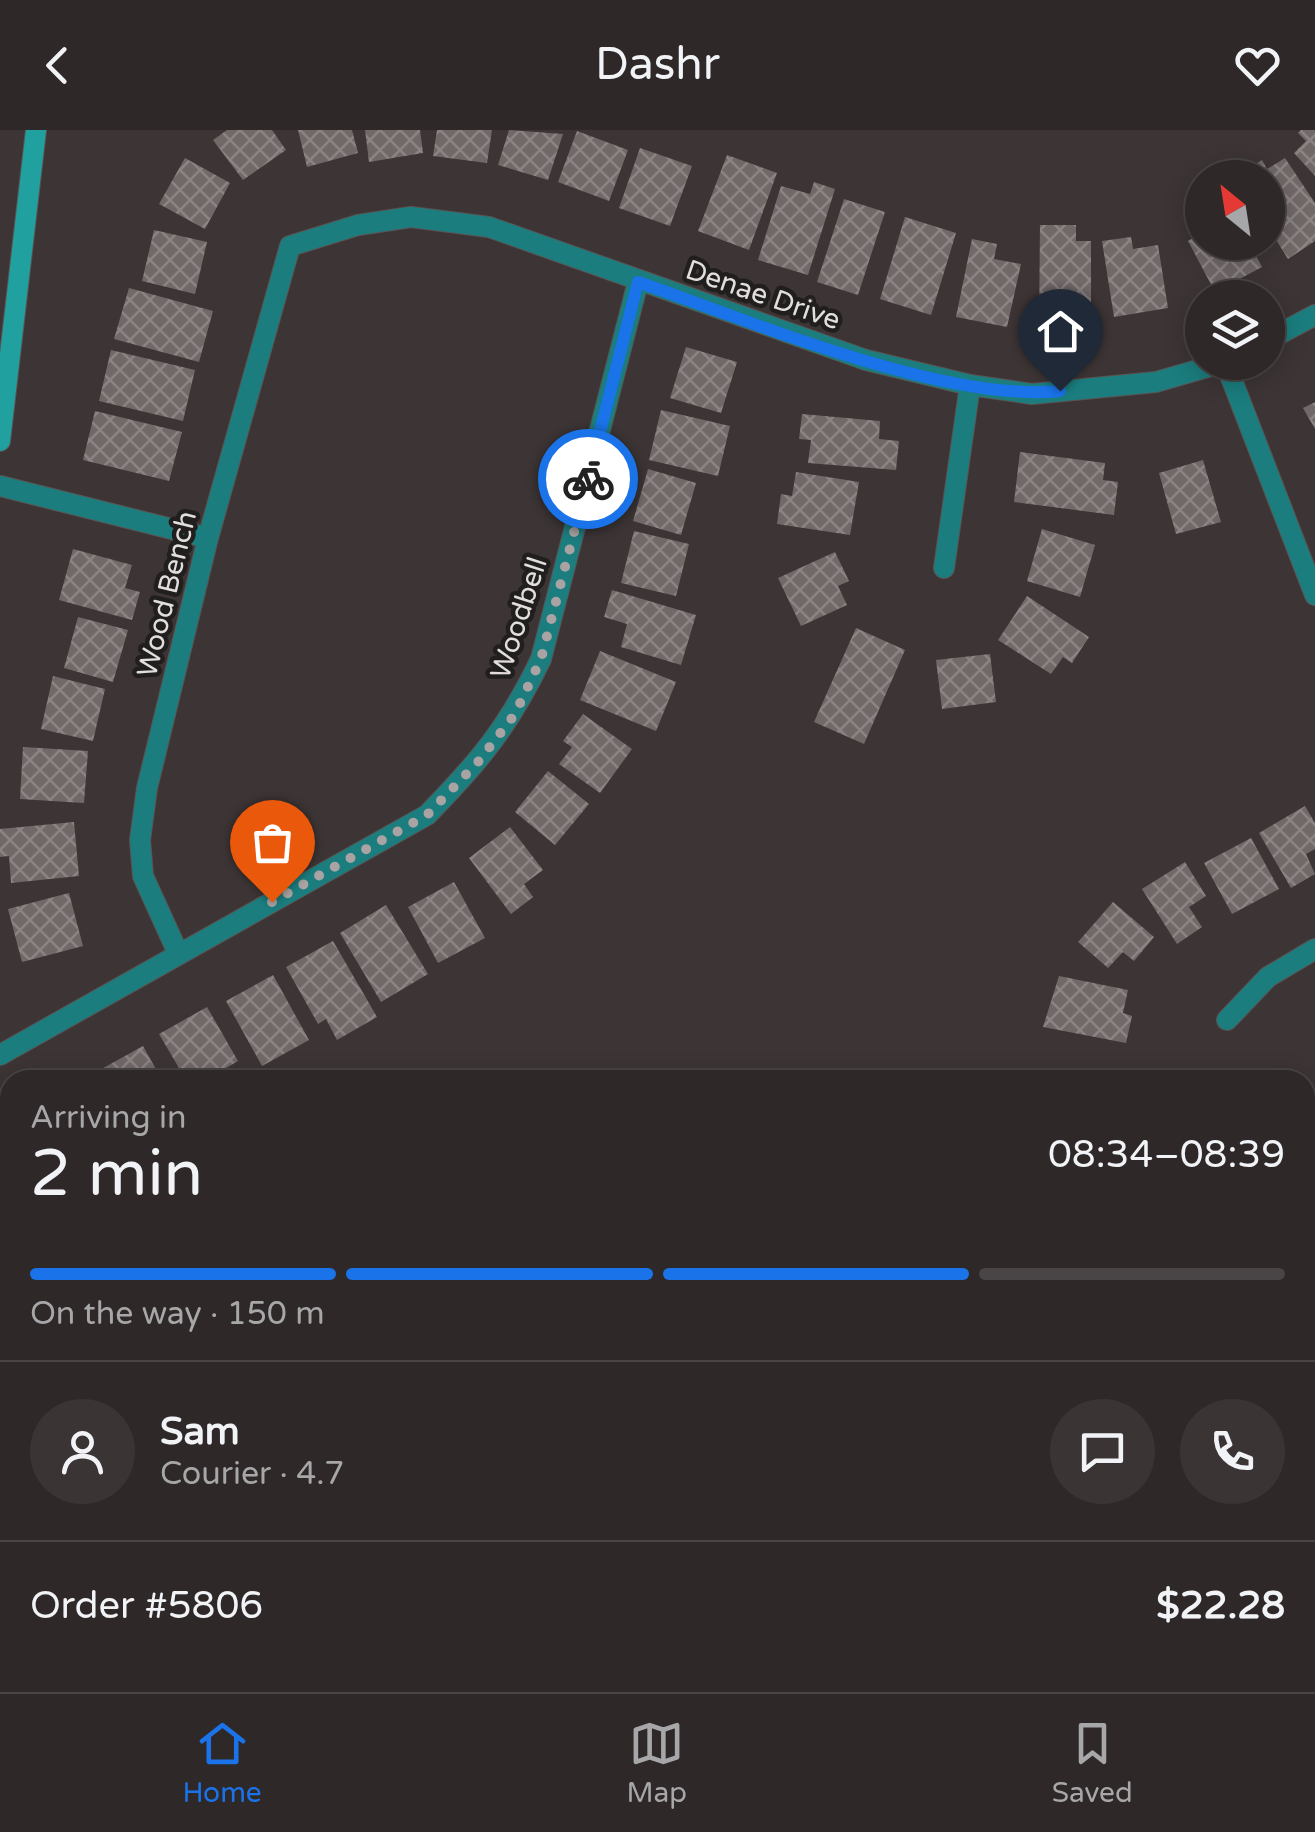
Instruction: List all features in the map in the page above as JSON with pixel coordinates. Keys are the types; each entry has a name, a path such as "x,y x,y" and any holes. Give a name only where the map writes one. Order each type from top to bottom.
{"street":[{"path":"0,442 36,130"},
{"name":"Denae Drive","path":"290,246 358,225 411,217 489,227 866,360 970,385 1032,394 1156,382 1185,374"},
{"name":"Wood Bench","path":"178,954 144,876 140,840 147,788 208,538 290,246"},
{"name":"Woodbell","path":"0,1055 427,815 478,762 515,714 541,659 638,282"},
{"path":"1285,331 1315,315"},
{"path":"1232,380 1315,595"},
{"path":"944,568 970,385"},
{"path":"0,486 208,538"},
{"path":"1227,1020 1268,977 1315,949"}],"building":[{"path":"227,130 272,130 286,150 243,180 213,140"},
{"path":"298,130 352,130 358,153 307,167"},
{"path":"365,130 420,130 423,153 369,162"},
{"path":"437,130 492,130 487,163 433,156"},
{"path":"509,130 563,134 548,180 498,165"},
{"path":"1315,130 1315,176 1294,153 1306,141 1298,133"},
{"path":"577,131 628,150 609,201 558,182"},
{"path":"640,148 692,166 670,226 619,208"},
{"path":"727,155 777,173 749,250 698,231"},
{"path":"185,158 230,183 205,229 159,204"},
{"path":"1285,158 1315,203 1315,241 1288,259 1285,160 1282,160"},
{"path":"814,182 835,189 808,275 758,260 781,186 810,194"},
{"path":"844,199 885,212 858,295 817,282"},
{"path":"905,217 956,233 931,315 880,299"},
{"path":"1040,225 1076,225 1076,241 1091,241 1091,327 1039,327"},
{"path":"154,230 207,242 195,294 142,281"},
{"path":"1131,237 1133,249 1158,245 1168,308 1114,317 1102,241"},
{"path":"972,239 997,244 994,259 1021,264 1007,327 956,317"},
{"path":"1198,260 1258,260 1262,267 1238,280 1209,280"},
{"path":"129,288 213,311 199,362 114,339"},
{"path":"686,347 737,362 721,413 670,398"},
{"path":"111,350 195,370 183,421 99,401"},
{"path":"1315,402 1315,429 1303,408"},
{"path":"661,410 730,426 718,476 649,460"},
{"path":"95,411 182,432 169,481 83,460"},
{"path":"802,414 880,421 879,439 899,441 896,470 808,463 811,440 799,439"},
{"path":"1020,452 1105,463 1103,480 1118,482 1114,515 1014,502"},
{"path":"1203,460 1221,522 1176,534 1159,473"},
{"path":"648,469 696,483 681,535 633,521"},
{"path":"796,472 859,482 850,535 777,524 781,494 792,496"},
{"path":"1042,529 1095,545 1080,597 1027,581"},
{"path":"634,531 689,544 676,596 621,583"},
{"path":"73,549 132,565 125,588 140,592 132,620 59,600"},
{"path":"835,552 849,581 838,586 847,605 801,626 778,578"},
{"path":"612,590 696,615 681,665 621,647 627,624 604,617"},
{"path":"1027,596 1089,637 1072,663 1063,657 1051,674 998,640"},
{"path":"78,617 128,630 113,682 64,668"},
{"path":"856,628 905,650 864,744 814,722"},
{"path":"600,651 676,682 656,731 580,700"},
{"path":"990,654 996,702 942,709 936,660"},
{"path":"53,676 105,689 93,741 41,729"},
{"path":"583,714 632,749 600,793 559,764 572,747 563,741"},
{"path":"23,747 88,751 84,803 20,799"},
{"path":"548,771 589,804 555,845 515,812"},
{"path":"1305,806 1315,823 1315,849 1306,854 1315,874 1291,888 1259,833"},
{"path":"74,822 79,876 11,883 9,856 0,857 0,829"},
{"path":"510,827 543,870 524,884 533,897 511,914 469,858"},
{"path":"1251,838 1279,889 1232,914 1204,863"},
{"path":"1185,862 1206,896 1189,907 1202,927 1177,944 1142,889"},
{"path":"454,882 485,938 438,963 408,907"},
{"path":"69,893 83,946 22,962 8,909"},
{"path":"1113,902 1154,937 1134,961 1123,952 1108,968 1078,942"},
{"path":"386,905 428,974 381,1002 340,933"},
{"path":"333,941 377,1017 337,1040 326,1019 318,1024 286,967"},
{"path":"273,975 309,1040 262,1066 226,1001"},
{"path":"1059,976 1128,990 1123,1013 1132,1016 1126,1043 1043,1027"},
{"path":"207,1007 238,1061 223,1070 180,1070 159,1034"},
{"path":"143,1046 156,1070 100,1070"}],"way so far":[{"path":"272,902 427,815 478,762 515,714 541,659 588,479"}],"route":[{"path":"588,479 638,282 866,360 970,385 1032,394 1060,391"}]}
